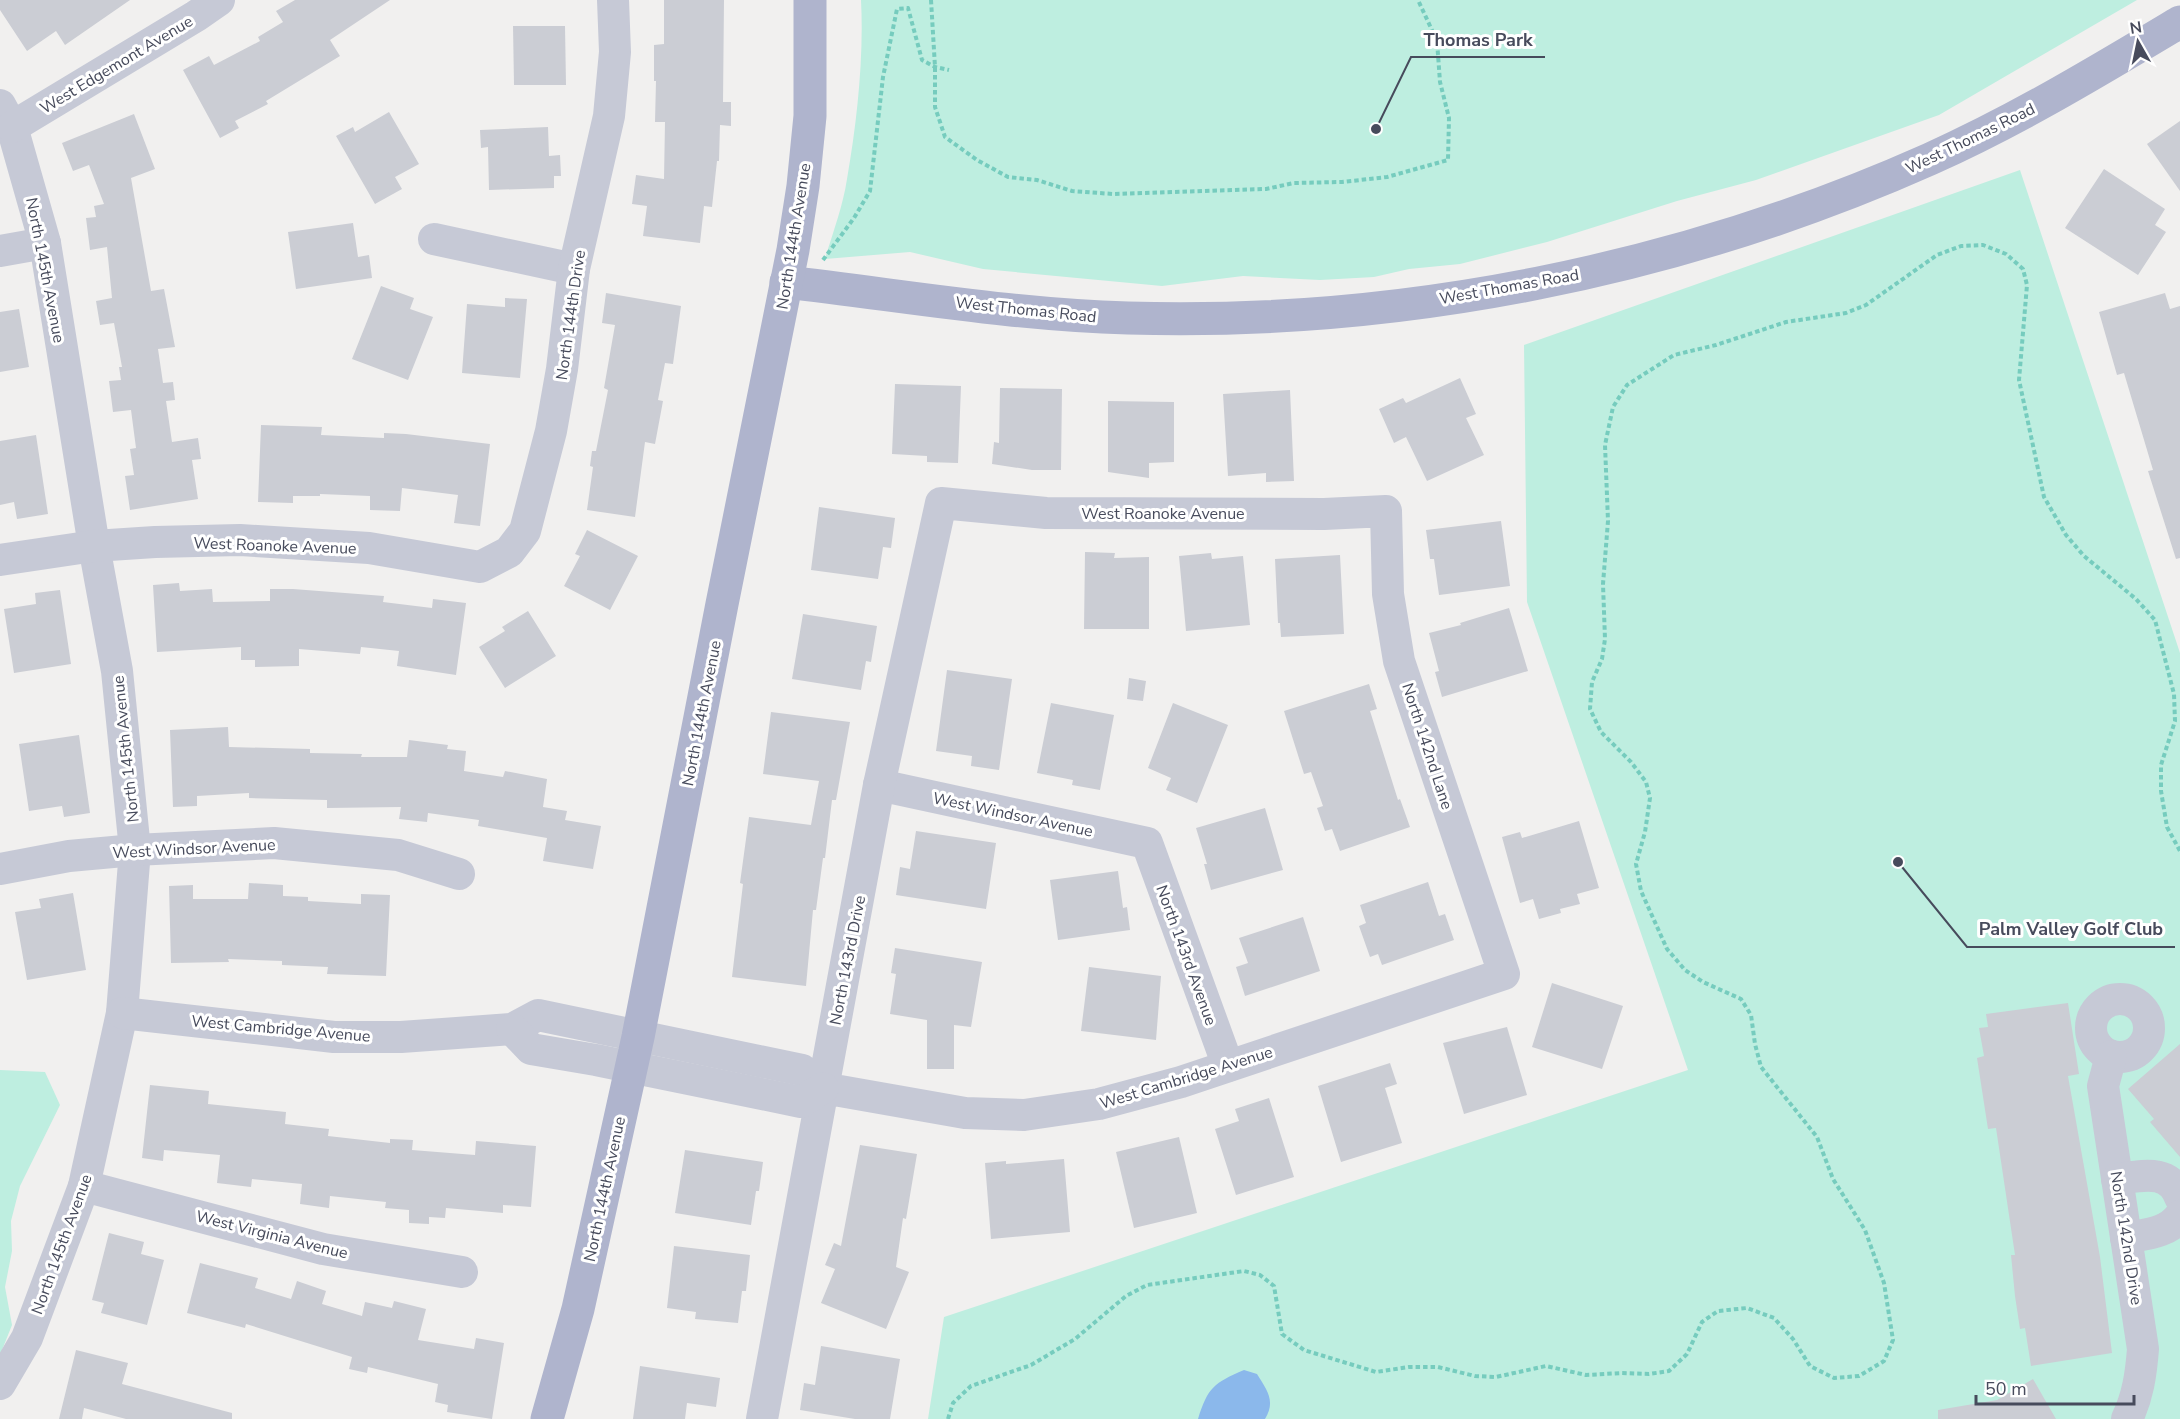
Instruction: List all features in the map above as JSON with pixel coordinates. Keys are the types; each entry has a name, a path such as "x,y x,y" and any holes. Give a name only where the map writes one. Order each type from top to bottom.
{"main road":[{"name":"North 144th Avenue","path":"547,1419 578,1309 635,1052 786,282 803,186 810,116 810,0"},
{"name":"West Thomas Road","path":"786,282 1018,310 1126,318 1245,318 1374,309 1522,286 1622,265 1765,223 1854,192 1934,157 2048,100 2180,22"}],"street":[{"name":"West Edgemont Avenue","path":"6,116 196,16 219,0"},
{"name":"North 144th Drive","path":"509,552 525,531 551,431 562,369 574,269 609,116 615,52 613,0"},
{"name":"North 145th Avenue","path":"0,1384 27,1338 84,1186 122,1013 135,850 117,672 94,546 45,243 28,179 6,116"},
{"path":"434,239 574,269"},
{"path":"0,251 45,243"},
{"name":"West Roanoke Avenue","path":"941,503 1047,513 1324,514 1386,511"},
{"name":"North 143rd Drive","path":"762,1419 879,785 941,503"},
{"name":"North 142nd Lane","path":"1386,511 1388,594 1399,661 1504,974"},
{"name":"West Roanoke Avenue","path":"0,560 94,546 240,540 369,548 480,567 509,552"},
{"name":"West Windsor Avenue","path":"879,785 1147,843"},
{"name":"West Windsor Avenue","path":"0,869 69,856 135,850 274,843 398,855 459,874"},
{"name":"North 143rd Avenue","path":"1147,843 1228,1066"},
{"name":"West Cambridge Avenue","path":"122,1013 334,1036 401,1037 512,1029 531,1049 635,1052 754,1060 802,1070 823,1088 965,1113 1024,1114 1099,1104 1181,1082 1504,974"},
{"name":"West Cambridge Avenue","path":"635,1052 747,1091 801,1102 823,1088"},
{"name":"North 142nd Drive","path":"2111,1056 2103,1086 2144,1349 2136,1401 2127,1419"},
{"path":"747,1091 754,1060"},
{"path":"2117,1179 2163,1177 2175,1185 2180,1197"},
{"name":"West Virginia Avenue","path":"84,1186 323,1249 462,1272"},
{"path":"2126,1238 2158,1232 2173,1226 2180,1216"}],"path":[{"path":"930,0 935,67 935,107 945,137 977,160 1008,177 1037,180 1072,190 1113,194 1266,189 1294,183 1342,182 1387,177 1448,160 1449,118 1440,82 1437,41 1418,0"},
{"path":"786,282 825,259 855,218 870,191 883,77 897,9 908,8 922,60 935,67 949,70"},
{"path":"948,1419 953,1403 970,1386 1031,1365 1075,1339 1126,1296 1136,1291 1147,1286 1244,1271 1260,1275 1274,1286 1282,1334 1304,1350 1376,1372 1409,1366 1438,1367 1475,1376 1497,1377 1546,1366 1586,1375 1622,1372 1649,1374 1669,1371 1687,1354 1702,1322 1718,1311 1747,1308 1774,1318 1810,1366 1834,1378 1859,1376 1884,1361 1893,1340 1884,1283 1865,1230 1833,1179 1817,1137 1761,1066 1751,1015 1741,999 1703,982 1685,970 1668,949 1641,891 1636,864 1646,832 1650,798 1646,782 1631,762 1601,732 1590,710 1592,682 1602,659 1605,639 1603,584 1608,521 1605,445 1613,406 1627,385 1674,355 1716,345 1786,322 1846,313 1866,305 1937,255 1961,246 1983,245 2006,254 2023,269 2027,285 2019,380 2044,497 2066,535 2084,556 2136,599 2155,620 2174,694 2175,721 2161,765 2161,791 2167,827 2180,850"}],"green space":[{"path":"861,0 2137,0 1939,115 1756,180 1677,201 1547,242 1460,264 1409,269 1374,277 1320,280 1243,276 1162,286 983,269 910,252 825,259 843,199 854,135 861,67"},
{"path":"2020,170 2180,653 2180,1419 928,1419 944,1317 1688,1070 1527,602 1524,345"},
{"path":"0,1070 45,1072 60,1105 20,1186 11,1221 12,1251 5,1287 12,1325 0,1355"}],"water":[{"path":"1244,1370 1257,1374 1267,1391 1270,1407 1265,1419 1198,1419 1213,1387"}],"building":[{"path":"0,0 130,0 65,45 56,31 27,51 0,10"},
{"path":"295,0 390,0 330,40 340,56 266,101 268,104 235,121 239,128 220,138 183,70 209,56 214,65 260,41 258,37 283,22 276,11"},
{"path":"664,0 724,0 723,102 731,102 731,126 720,125 719,161 717,161 712,207 704,206 700,243 643,236 647,206 632,204 636,175 664,179 665,122 655,122 654,45 664,44"},
{"path":"513,26 565,26 566,85 514,85"},
{"path":"389,112 419,164 395,177 402,189 375,204 336,136 353,127 355,132"},
{"path":"134,114 155,169 131,178 151,291 164,289 175,347 158,349 163,383 173,382 175,400 166,401 172,442 198,438 201,459 192,460 198,499 130,510 125,476 134,475 130,449 136,448 131,410 113,412 109,381 121,380 119,367 122,367 114,323 100,325 96,301 112,298 107,247 90,250 86,218 96,217 94,206 104,204 89,165 73,171 62,143"},
{"path":"2180,121 2180,191 2147,144"},
{"path":"548,127 549,156 560,155 561,176 554,176 554,188 489,190 488,147 481,148 480,130"},
{"path":"2104,169 2165,209 2155,225 2166,232 2138,275 2065,228"},
{"path":"353,223 358,257 369,255 372,278 296,289 288,232"},
{"path":"381,286 414,298 410,309 433,317 408,380 352,359"},
{"path":"606,293 681,306 673,364 665,363 658,400 663,401 655,444 645,442 635,517 587,510 593,467 590,466 592,451 596,451 608,390 604,388 615,325 602,323"},
{"path":"2165,293 2170,309 2180,306 2180,558 2176,559 2148,471 2153,470 2124,373 2117,375 2099,312"},
{"path":"505,298 527,299 520,378 462,373 467,304 505,307"},
{"path":"19,309 29,367 0,372 0,312"},
{"path":"1460,378 1476,414 1466,418 1484,455 1427,481 1406,437 1394,443 1379,409 1403,398 1406,403"},
{"path":"895,384 961,386 958,463 927,462 927,456 892,454"},
{"path":"1000,388 1062,389 1061,470 1032,470 992,464 994,442 999,443"},
{"path":"1290,390 1294,481 1266,482 1266,473 1228,476 1223,394"},
{"path":"1108,401 1174,402 1174,462 1149,463 1149,478 1108,472"},
{"path":"261,425 322,427 321,435 384,438 384,433 406,434 490,444 480,526 454,523 458,495 402,488 400,511 370,510 370,496 320,494 320,496 293,496 293,503 258,502"},
{"path":"36,435 48,514 17,519 14,502 0,505 0,441"},
{"path":"819,507 895,518 891,548 883,547 878,579 811,570"},
{"path":"1501,521 1510,586 1439,595 1434,559 1430,559 1426,530"},
{"path":"587,530 638,556 610,610 564,586 580,556 575,554"},
{"path":"1085,552 1115,553 1114,558 1149,557 1149,629 1084,629"},
{"path":"1211,553 1212,559 1243,556 1250,625 1186,631 1179,556"},
{"path":"1340,555 1344,634 1281,637 1280,623 1278,623 1275,559"},
{"path":"179,583 180,591 212,589 213,602 270,601 270,589 293,589 384,596 383,602 432,608 433,599 466,603 456,675 397,666 399,651 361,647 360,654 299,649 299,666 255,667 255,660 241,660 241,647 157,652 153,585"},
{"path":"60,590 71,664 14,673 4,609 36,604 35,593"},
{"path":"1509,608 1528,671 1442,697 1435,672 1439,671 1429,633 1461,625 1460,623"},
{"path":"528,611 556,656 505,688 479,647 505,631 502,627"},
{"path":"803,614 877,626 871,662 866,661 861,690 792,679"},
{"path":"947,670 1012,679 999,770 971,766 972,756 936,751"},
{"path":"1129,678 1146,681 1143,701 1127,699"},
{"path":"1369,684 1377,709 1370,711 1398,800 1400,799 1410,827 1340,851 1332,829 1325,831 1317,808 1323,806 1311,772 1304,774 1284,711"},
{"path":"1051,703 1114,715 1100,790 1072,785 1073,780 1037,773"},
{"path":"1173,703 1228,725 1197,803 1166,790 1171,778 1148,768"},
{"path":"771,712 850,722 836,800 832,800 816,910 813,910 806,986 732,977 743,884 740,883 749,817 811,825 819,781 763,774"},
{"path":"228,727 229,747 310,749 310,753 362,754 361,757 407,757 409,740 448,745 447,749 466,751 464,771 503,777 505,771 547,779 543,807 567,811 565,820 601,826 593,869 543,861 547,838 478,826 479,820 428,813 427,822 399,819 401,807 327,808 327,800 249,798 249,793 197,796 197,806 173,807 170,730"},
{"path":"79,735 90,813 64,817 62,806 29,811 19,744"},
{"path":"1265,808 1283,870 1211,890 1204,864 1207,864 1196,828"},
{"path":"1579,821 1599,888 1577,894 1580,904 1560,909 1561,913 1539,919 1533,899 1520,903 1502,837 1520,832 1522,838"},
{"path":"916,831 996,843 986,909 896,895 900,867 910,869"},
{"path":"1118,871 1123,908 1127,907 1130,930 1058,940 1050,880"},
{"path":"1428,882 1439,916 1445,914 1454,940 1382,965 1378,954 1370,957 1359,926 1366,923 1360,905"},
{"path":"249,883 283,885 283,896 308,897 308,901 361,904 361,894 390,895 386,976 327,974 328,967 282,965 282,961 228,959 229,962 171,963 169,886 193,885 193,899 248,899"},
{"path":"73,893 86,970 27,980 15,912 41,908 39,899"},
{"path":"1303,917 1320,971 1245,996 1236,967 1248,963 1239,938"},
{"path":"895,948 982,962 971,1027 954,1025 954,1069 927,1069 927,1020 890,1014 896,974 891,973"},
{"path":"1089,967 1161,976 1156,1040 1081,1031"},
{"path":"1552,983 1623,1006 1602,1069 1532,1047"},
{"path":"2068,1003 2079,1074 2068,1076 2100,1257 2112,1353 2031,1366 2025,1328 2020,1329 2015,1296 2011,1255 2015,1255 1996,1128 1988,1129 1977,1058 1984,1056 1979,1028 1988,1027 1986,1014"},
{"path":"1507,1027 1527,1095 1464,1114 1443,1043"},
{"path":"2180,1044 2180,1157 2150,1122 2154,1119 2128,1089"},
{"path":"1390,1063 1397,1084 1385,1088 1402,1143 1341,1162 1318,1086"},
{"path":"150,1085 209,1091 208,1104 286,1112 285,1124 329,1129 328,1136 390,1143 390,1139 413,1140 412,1150 475,1155 476,1141 536,1146 531,1207 503,1205 503,1213 446,1208 445,1218 429,1217 429,1224 409,1223 409,1210 385,1208 386,1202 330,1196 329,1208 300,1204 302,1184 252,1179 251,1187 217,1183 220,1155 164,1150 163,1161 142,1158"},
{"path":"1269,1098 1294,1177 1236,1195 1215,1129 1239,1121 1235,1109"},
{"path":"1179,1137 1197,1213 1134,1228 1116,1152"},
{"path":"860,1145 917,1154 906,1219 903,1218 896,1267 909,1272 886,1329 821,1303 835,1269 825,1265 834,1243 841,1246"},
{"path":"685,1150 763,1162 751,1225 675,1213"},
{"path":"1064,1159 1070,1232 991,1239 985,1163 1006,1161 1006,1164"},
{"path":"109,1233 144,1242 141,1254 164,1260 147,1325 101,1313 104,1303 92,1300"},
{"path":"674,1246 750,1255 746,1291 742,1291 738,1323 695,1319 696,1312 667,1308"},
{"path":"200,1263 258,1278 255,1288 291,1299 297,1281 326,1291 322,1304 362,1316 365,1302 392,1308 394,1301 426,1309 418,1340 474,1349 476,1338 504,1343 492,1419 447,1412 448,1405 435,1402 438,1384 368,1367 367,1373 349,1369 352,1357 246,1324 245,1328 187,1313"},
{"path":"821,1346 900,1359 890,1419 855,1419 800,1410 804,1383 815,1385"},
{"path":"76,1350 128,1363 122,1384 232,1413 232,1419 126,1419 84,1408 82,1419 59,1419"},
{"path":"640,1366 720,1378 716,1407 687,1403 685,1419 633,1419"},
{"path":"2033,1379 2056,1419 1938,1419 1938,1410 1997,1400"}],"place":[{"name":"Thomas Park","path":"1376,129"},
{"name":"Palm Valley Golf Club","path":"1898,862"}]}
